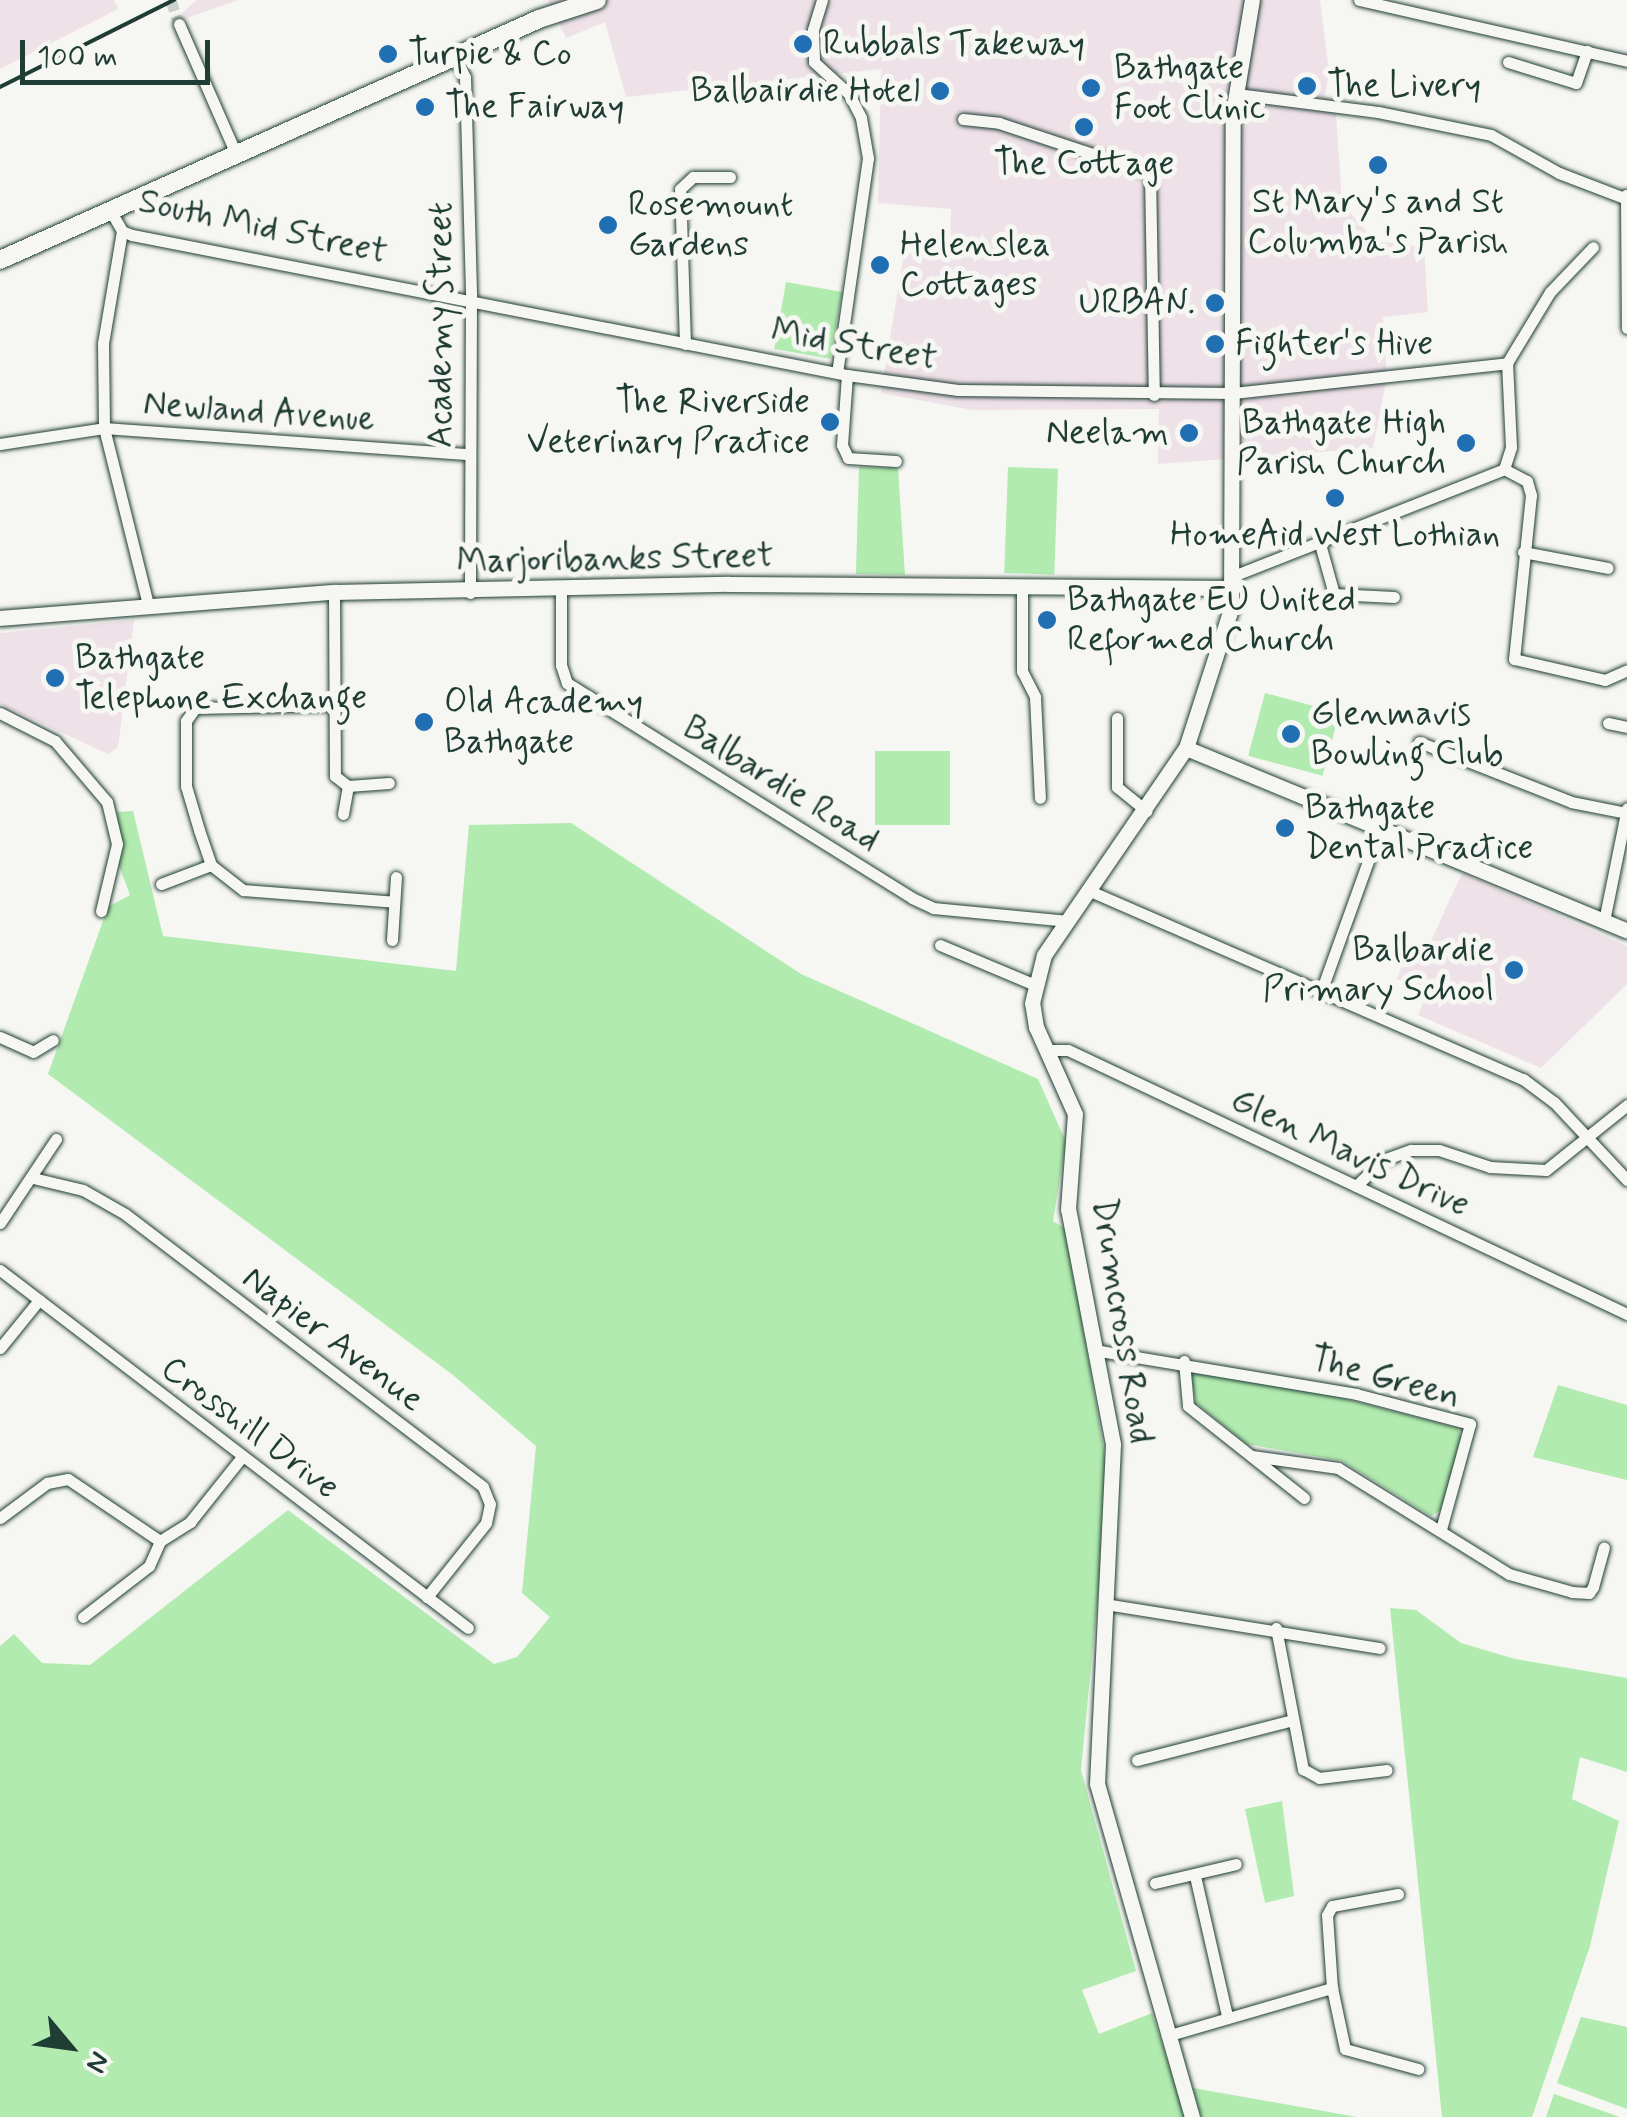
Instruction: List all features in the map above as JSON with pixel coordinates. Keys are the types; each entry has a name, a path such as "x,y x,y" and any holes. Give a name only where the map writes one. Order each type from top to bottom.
{"main road":[{"path":"0,260 456,58 598,0"}],"street":[{"path":"822,0 812,30 814,62 848,94 861,118 868,158 842,373 842,444 848,458 896,461"},
{"path":"940,945 1033,984 1068,922 1147,811 1186,748 1219,654 1233,582 1237,94 1252,0"},
{"path":"1359,0 1427,7 1627,61"},
{"path":"179,24 236,154"},
{"path":"1508,62 1576,83 1587,51"},
{"name":"Academy Street","path":"456,58 466,77 471,297 470,593"},
{"path":"1237,94 1436,122 1491,135 1538,161 1626,196 1627,328"},
{"path":"963,120 998,123 1150,174 1154,394"},
{"path":"685,344 680,189 694,177 723,180"},
{"name":"South Mid Street","path":"110,210 122,231 471,297"},
{"path":"122,231 103,343 104,428 148,604"},
{"path":"1504,469 1511,447 1507,363 1550,292 1593,247"},
{"name":"Mid Street","path":"471,297 685,344 958,390 1232,393 1507,363"},
{"name":"Newland Avenue","path":"0,444 104,428 469,454"},
{"path":"1233,582 1504,469 1517,472 1531,494 1514,659 1605,680 1627,670"},
{"path":"1320,544 1334,594 1394,597"},
{"path":"1523,552 1608,568"},
{"name":"Marjoribanks Street","path":"0,618 334,592 470,593 562,588 1022,591 1233,582"},
{"name":"Balbardie Road","path":"562,588 561,666 567,683 912,898 933,908 1068,922"},
{"path":"1022,591 1022,671 1035,697 1040,798"},
{"path":"334,592 335,776 348,786 389,784"},
{"path":"333,705 201,707 189,714 186,786 211,866 243,890 394,902"},
{"path":"0,714 55,742 107,802 117,844 101,911"},
{"path":"1116,718 1117,787 1147,811"},
{"path":"1608,723 1627,726"},
{"path":"1419,742 1570,802 1626,811 1604,921"},
{"path":"1186,748 1627,931"},
{"path":"343,814 348,786"},
{"path":"1322,989 1380,828"},
{"path":"161,884 211,866"},
{"path":"392,940 396,876"},
{"path":"1090,891 1524,1079 1590,1139 1627,1180"},
{"name":"Drumcross Road","path":"1033,984 1036,1027 1075,1114 1068,1209 1115,1479 1097,1784 1192,2114"},
{"path":"0,1037 33,1052 52,1040"},
{"name":"Glen Mavis Drive","path":"1048,1050 1068,1050 1627,1314"},
{"path":"1356,1186 1382,1160 1411,1150 1528,1172 1565,1162 1627,1106"},
{"path":"0,1223 56,1139"},
{"name":"Napier Avenue","path":"33,1178 83,1190 125,1214 483,1487 490,1504 486,1522 427,1597"},
{"name":"Crosshill Drive","path":"0,1270 240,1458 468,1628"},
{"path":"0,1348 39,1300"},
{"name":"The Green","path":"1094,1350 1184,1361 1356,1394 1470,1424 1441,1529"},
{"path":"1184,1361 1188,1406 1304,1498"},
{"path":"1252,1456 1338,1468 1509,1574 1572,1592 1589,1593 1594,1587 1604,1547"},
{"path":"83,1617 150,1566 160,1542 190,1522 240,1458"},
{"path":"0,1518 47,1483 68,1479 160,1542"},
{"path":"1105,1604 1276,1628 1380,1648"},
{"path":"1276,1628 1293,1720 1309,1774 1387,1770"},
{"path":"1137,1760 1293,1720"},
{"path":"1154,1883 1236,1864"},
{"path":"1195,1876 1228,2016"},
{"path":"1398,1894 1332,1906 1327,1914 1332,1988 1346,2049 1418,2069"},
{"path":"1170,2035 1332,1988"}],"shaded area":[{"path":"0,0 114,0 118,9 0,69"},
{"path":"197,0 238,0 170,24"},
{"path":"548,0 1320,0 1329,72 1325,97 1335,100 1342,203 1375,241 1424,247 1428,312 1383,317 1387,376 1373,448 1158,464 1159,409 972,410 881,393 904,253 950,256 951,209 878,203 881,69 626,97 605,22 566,38"},
{"path":"134,620 118,747 108,754 0,704 0,633"},
{"name":"Balbardie Primary School","path":"1462,873 1627,946 1627,984 1541,1068 1418,1015 1427,993 1397,979 1405,957 1422,961"}],"green space":[{"path":"786,282 842,292 830,359 774,349"},
{"path":"859,467 898,468 905,575 856,574"},
{"path":"1008,467 1058,469 1054,575 1004,573"},
{"name":"Glenmavis Bowling Club","path":"1265,693 1339,713 1323,776 1248,756"},
{"path":"875,751 950,751 950,825 875,825"},
{"path":"133,811 163,936 456,971 469,825 571,823 801,974 1038,1079 1066,1142 1053,1221 1066,1229 1109,1480 1081,1770 1136,1971 1082,1990 1099,2034 1152,2013 1186,2117 0,2117 0,1646 14,1634 42,1663 90,1665 288,1510 494,1664 517,1657 550,1617 522,1593 536,1446 453,1375 48,1074 108,907 130,895 119,866 117,812"},
{"path":"1197,1370 1318,1392 1458,1428 1462,1440 1443,1509 1431,1516 1342,1461 1247,1444 1196,1403 1191,1376"},
{"path":"1558,1385 1627,1405 1627,1480 1533,1457"},
{"path":"1390,1608 1416,1610 1461,1643 1515,1659 1627,1678 1627,1772 1580,1757 1572,1799 1619,1821 1590,1946 1532,2117 1442,2117"},
{"path":"1282,1801 1294,1896 1265,1903 1245,1809"},
{"path":"1581,2017 1627,2027 1627,2109 1557,2083"},
{"path":"1193,2088 1357,2117 1201,2117"},
{"path":"1554,2094 1620,2117 1546,2117"}],"tunnel":[{"path":"171,0 179,24"}],"railway":[{"path":"0,87 174,0"}],"place":[{"name":"Rubbals Takeway","path":"803,44"},
{"name":"Turpie & Co","path":"388,54"},
{"name":"The Livery","path":"1307,86"},
{"name":"Bathgate Foot Clinic","path":"1091,88"},
{"name":"Balbairdie Hotel","path":"940,91"},
{"name":"The Fairway","path":"425,107"},
{"name":"The Cottage","path":"1084,127"},
{"name":"St Mary's and St Columba's Parish","path":"1378,165"},
{"name":"Rosemount Gardens","path":"608,225"},
{"name":"Helenslea Cottages","path":"880,265"},
{"name":"URBAN.","path":"1215,303"},
{"name":"Fighter's Hive","path":"1215,344"},
{"name":"The Riverside Veterinary Practice","path":"830,422"},
{"name":"Neelam","path":"1189,433"},
{"name":"Bathgate High Parish Church","path":"1466,443"},
{"name":"HomeAid West Lothian","path":"1335,498"},
{"name":"Bathgate EU United Reformed Church","path":"1047,620"},
{"name":"Bathgate Telephone Exchange","path":"55,678"},
{"name":"Old Academy Bathgate","path":"424,722"},
{"name":"Glenmavis Bowling Club","path":"1291,734"},
{"name":"Bathgate Dental Practice","path":"1285,828"},
{"name":"Balbardie Primary School","path":"1514,970"}]}
